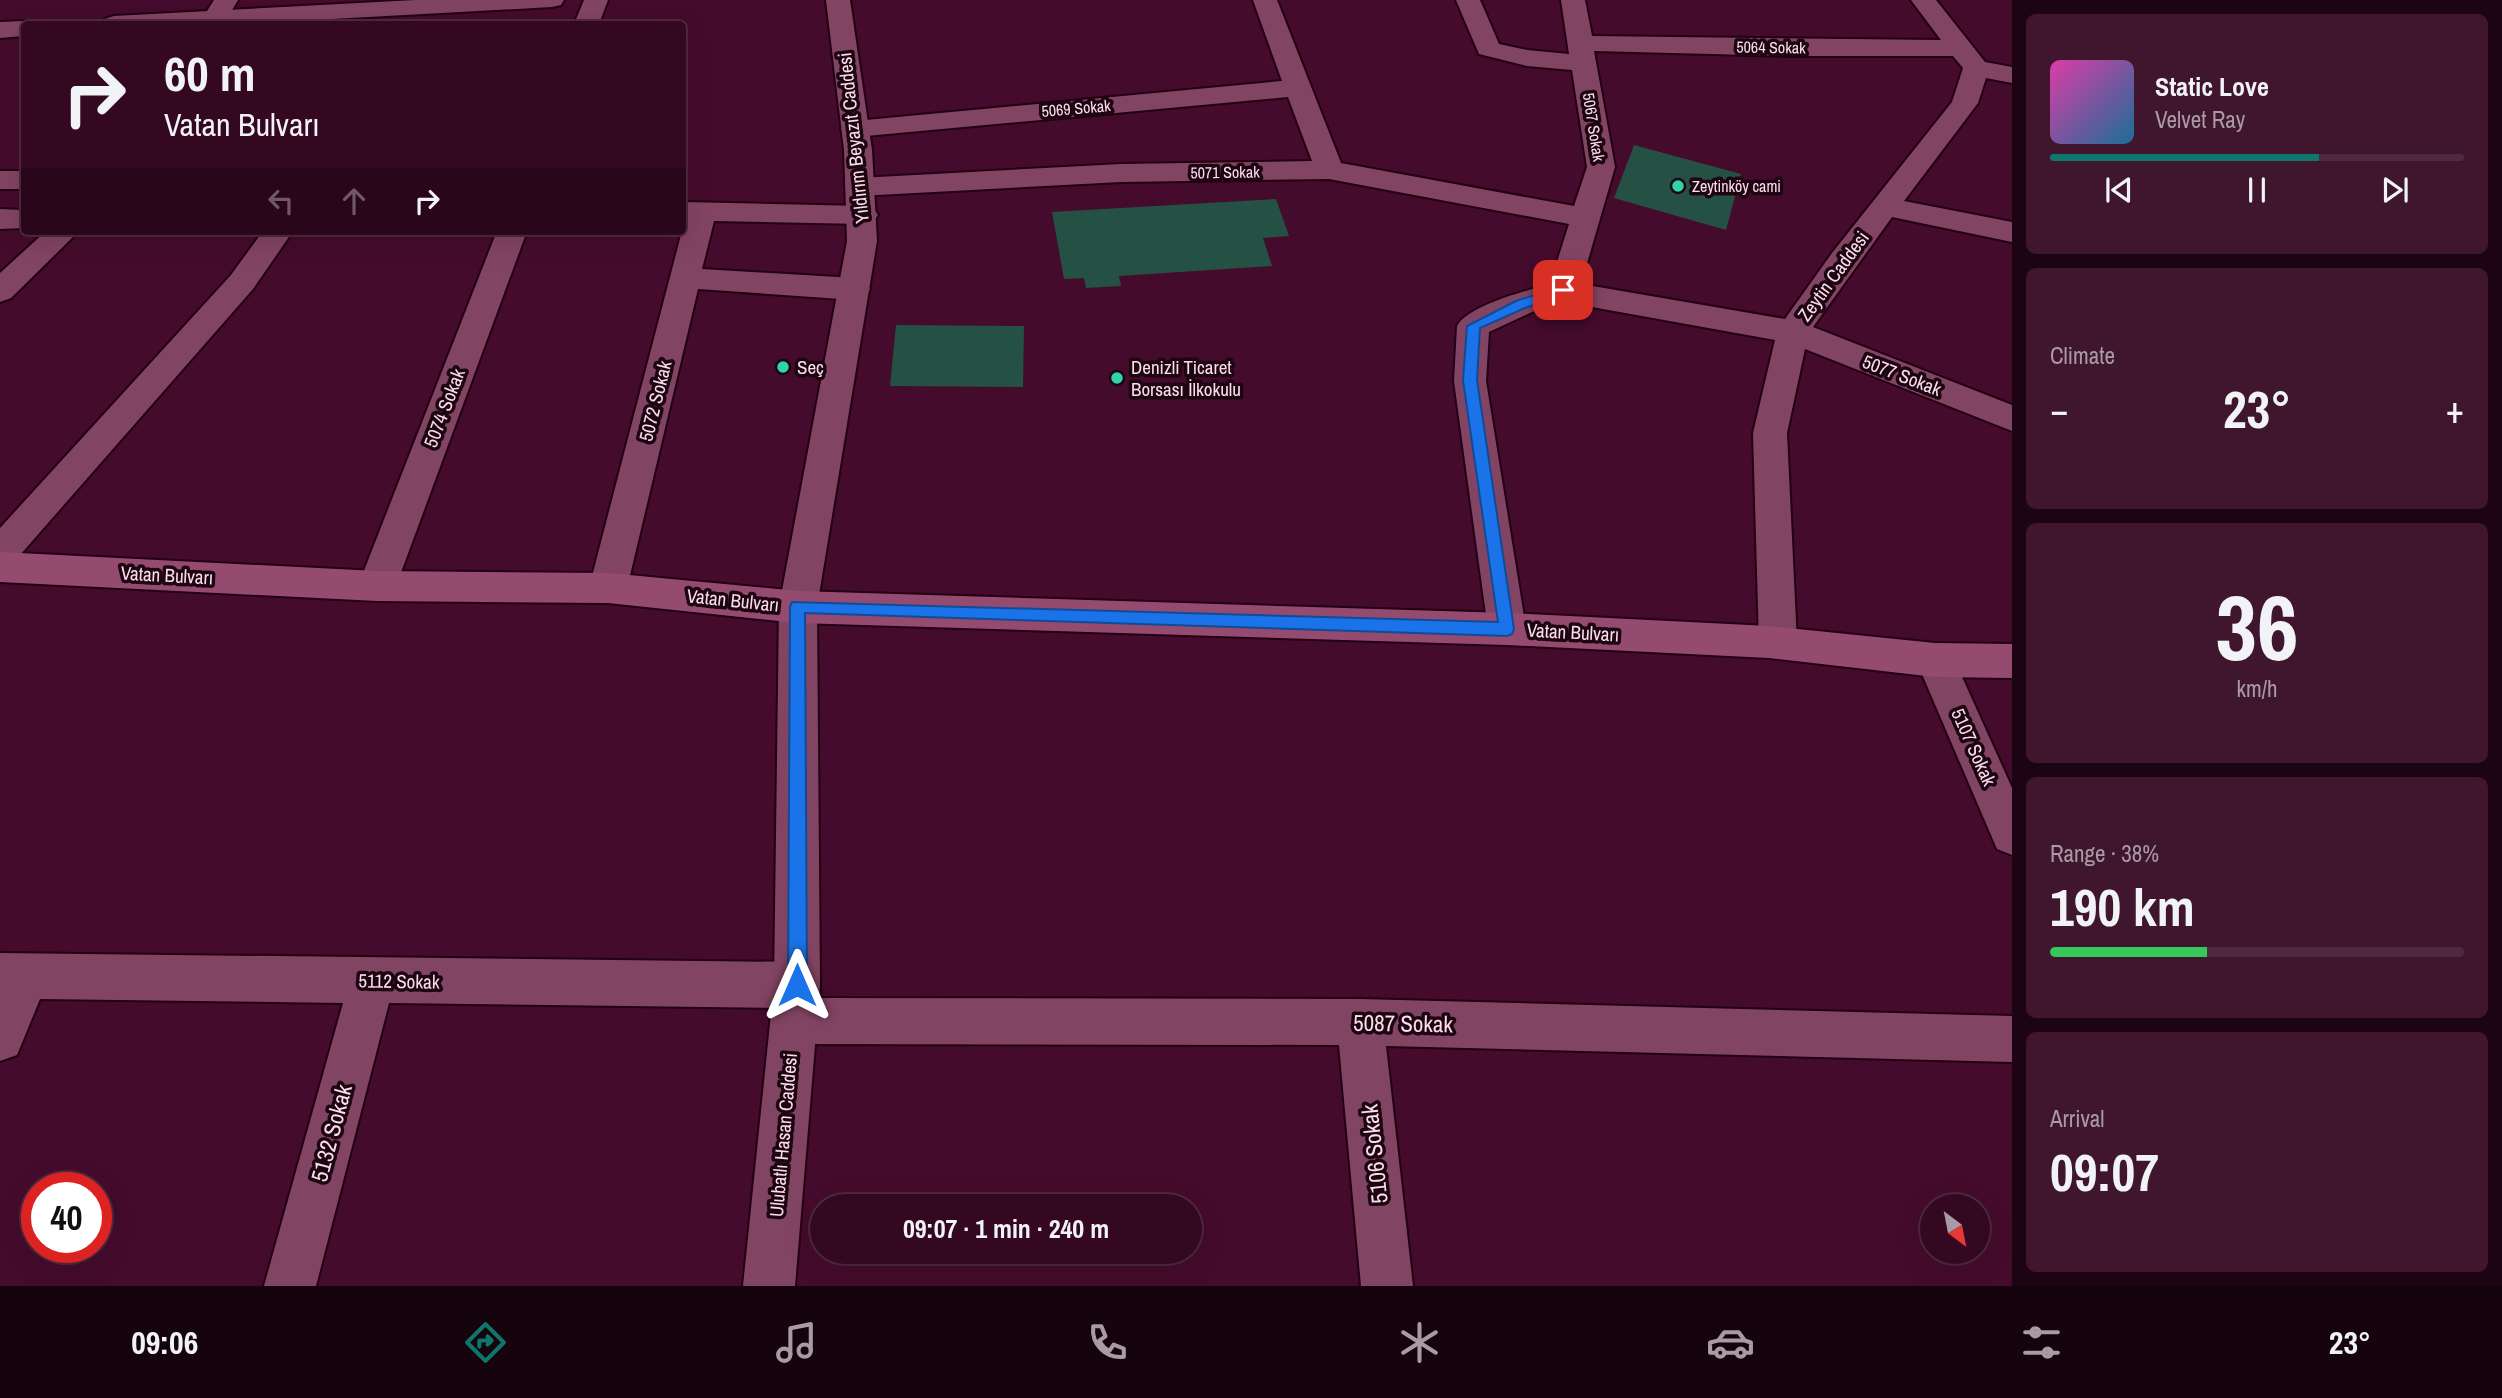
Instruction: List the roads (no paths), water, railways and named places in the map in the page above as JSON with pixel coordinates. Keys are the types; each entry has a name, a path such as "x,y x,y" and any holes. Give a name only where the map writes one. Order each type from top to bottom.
{"main road":[{"name":"Vatan Bulvarı","path":"0,567 377,586 608,588 798,607 1507,629 1778,643 1936,660 2012,661"}],"street":[{"path":"137,21 221,10 552,0"},
{"path":"588,21 596,0"},
{"name":"Yıldırım Beyazıt Caddesi","path":"798,607 855,289 861,201 855,129 838,0"},
{"path":"1265,0 1329,170"},
{"name":"5064 Sokak","path":"1468,0 1488,50 1527,58 1582,53 1790,48 1969,58 2012,75"},
{"name":"5067 Sokak","path":"1563,290 1601,167 1573,0"},
{"path":"1923,0 1969,58"},
{"path":"0,30 21,29"},
{"name":"Zeytin Caddesi","path":"1778,643 1770,433 1793,332 1884,206 1965,103 1969,58"},
{"name":"5069 Sokak","path":"855,129 1296,88"},
{"name":"5071 Sokak","path":"692,212 861,201 1121,173 1329,170 1586,218"},
{"path":"0,180 21,180"},
{"path":"1884,206 2012,232"},
{"name":"5072 Sokak","path":"608,588 685,278 692,212"},
{"path":"0,219 21,219"},
{"path":"0,290 60,235"},
{"path":"0,553 242,282 275,235"},
{"name":"5074 Sokak","path":"377,586 510,235"},
{"path":"685,278 855,289"},
{"path":"1507,629 1470,380 1473,326 1521,304 1563,290"},
{"name":"5077 Sokak","path":"1563,290 1793,332 2012,418"},
{"name":"Ulubatlı Hasan Caddesi","path":"769,1286 796,1003 798,607"},
{"name":"5107 Sokak","path":"1936,660 2012,835"},
{"path":"0,1038 14,976"},
{"name":"5112 Sokak","path":"14,976 372,980 796,1003"},
{"name":"5132 Sokak","path":"290,1286 372,980"},
{"name":"5087 Sokak","path":"796,1003 1360,1022 2012,1039"},
{"name":"5106 Sokak","path":"1360,1022 1387,1286"},
{"path":"1387,1286 1417,1286"}],"place":[{"name":"Zeytinköy cami","path":"1678,186"},
{"name":"Seç","path":"783,367"},
{"name":"Denizli Ticaret Borsası İlkokulu","path":"1117,378"}]}
